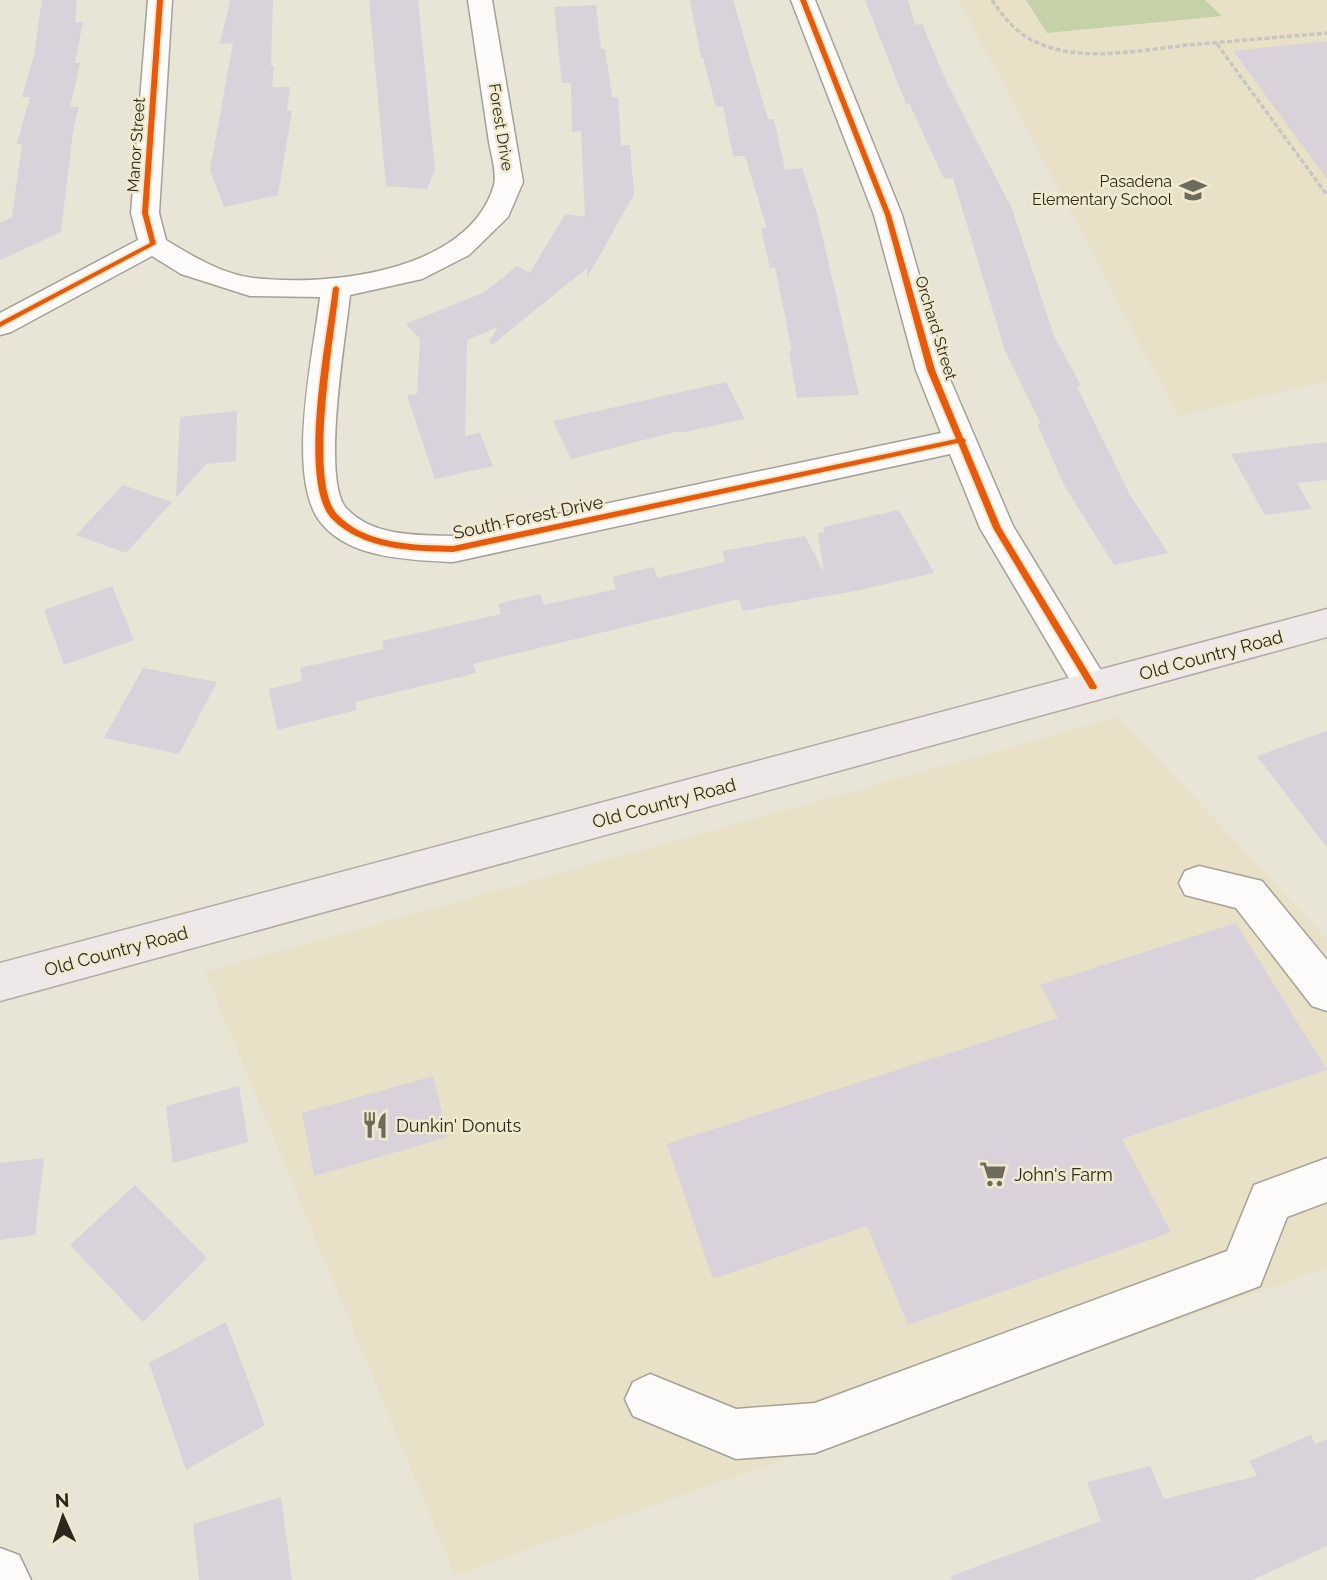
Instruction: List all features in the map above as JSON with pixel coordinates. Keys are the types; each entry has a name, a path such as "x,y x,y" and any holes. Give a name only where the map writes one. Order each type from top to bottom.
{"main road":[{"name":"Old Country Road","path":"0,982 1327,623"}],"street":[{"name":"Manor Street","path":"153,244 145,213 160,0"},
{"name":"Forest Drive","path":"153,244 191,268 250,287 336,288 412,273 459,249 494,217 509,182 480,0"},
{"name":"Orchard Street","path":"803,0 888,215 931,370 997,528 1093,687"},
{"path":"0,326 153,244"},
{"name":"South Forest Drive","path":"336,288 324,374 319,489 331,514 363,536 403,548 453,550 962,440"},
{"path":"1199,883 1248,893 1327,992"},
{"path":"650,1399 736,1434 815,1428 1243,1269 1269,1201 1327,1180"},
{"path":"0,1574 5,1580"}],"path":[{"path":"992,0 1005,22 1021,34 1046,46 1074,53 1327,33"},
{"path":"1216,43 1327,195"}],"shaded area":[{"name":"Pasadena Elementary School","path":"959,0 1327,0 1327,381 1178,416"},
{"path":"1119,717 1327,939 1327,1268 455,1575 205,972"}],"green space":[{"path":"1026,0 1205,0 1222,16 1047,33"}],"building":[{"path":"42,0 77,0 75,22 83,22 75,63 80,63 70,107 79,107 73,131 61,232 0,260 0,223 12,217 22,144 17,144 30,97 22,97 34,55"},
{"path":"230,0 273,0 272,87 290,87 287,111 292,111 278,195 224,207 210,170 233,43 220,44"},
{"path":"369,0 418,0 435,170 427,189 386,186"},
{"path":"690,0 733,0 768,119 774,119 785,170 802,168 818,217 859,395 797,398 789,351 792,351 775,267 770,268 761,228 767,228 745,156 733,156 723,106 716,107 701,58"},
{"path":"865,0 908,0 915,25 922,24 948,85 1012,209 1054,336 1081,386 1077,387 1130,495 1168,553 1114,565 1064,485 1037,424 1041,424 1005,351 953,178 944,179 909,103 906,104"},
{"path":"596,5 601,49 605,49 612,97 618,97 621,145 630,145 634,194 587,278 587,268 492,345 489,342 498,327 467,340 465,436 480,433 493,466 435,479 407,395 417,394 420,339 406,324 485,292 517,266 530,273 565,214 585,217 581,131 572,132 571,83 562,83 554,7"},
{"path":"1327,41 1327,179 1233,51"},
{"path":"726,382 745,419 679,433 678,431 571,459 553,421"},
{"path":"237,411 236,461 206,464 176,498 180,417"},
{"path":"1327,442 1327,480 1297,483 1312,509 1265,515 1231,454"},
{"path":"123,485 172,502 126,553 76,535"},
{"path":"899,510 934,573 855,591 743,611 739,599 473,664 476,673 355,702 357,710 277,730 269,689 302,681 300,668 384,649 382,641 501,614 498,604 540,594 544,605 616,589 612,577 653,567 658,578 725,562 722,551 805,536 824,573 818,533 825,532 823,527"},
{"path":"112,586 134,640 64,665 44,610"},
{"path":"143,668 217,682 179,754 104,738"},
{"path":"1327,731 1327,848 1257,756"},
{"path":"1236,923 1327,1070 1122,1139 1171,1232 908,1325 867,1226 713,1279 667,1144 1058,1018 1040,985"},
{"name":"Dunkin' Donuts","path":"433,1076 448,1137 314,1176 302,1113"},
{"path":"239,1086 248,1142 173,1163 166,1106"},
{"path":"44,1158 35,1235 0,1240 0,1163"},
{"path":"135,1185 207,1258 143,1322 70,1245"},
{"path":"226,1322 265,1425 186,1470 149,1363"},
{"path":"1311,1435 1315,1444 1327,1439 1327,1546 1252,1580 952,1580 951,1576 1101,1521 1087,1482 1150,1466 1164,1499 1257,1476 1249,1461"},
{"path":"281,1497 292,1580 199,1580 193,1524"}],"cycle path":[{"path":"0,325 153,244 145,213 160,0"},
{"path":"803,0 888,215 931,370 997,528 1093,687"},
{"path":"336,288 320,441 320,473 324,498 333,515 346,526 359,534 389,544 453,549 962,440"}],"place":[{"name":"Pasadena Elementary School","path":"1193,190"},
{"name":"Dunkin' Donuts","path":"375,1125"},
{"name":"John's Farm","path":"993,1174"}]}
